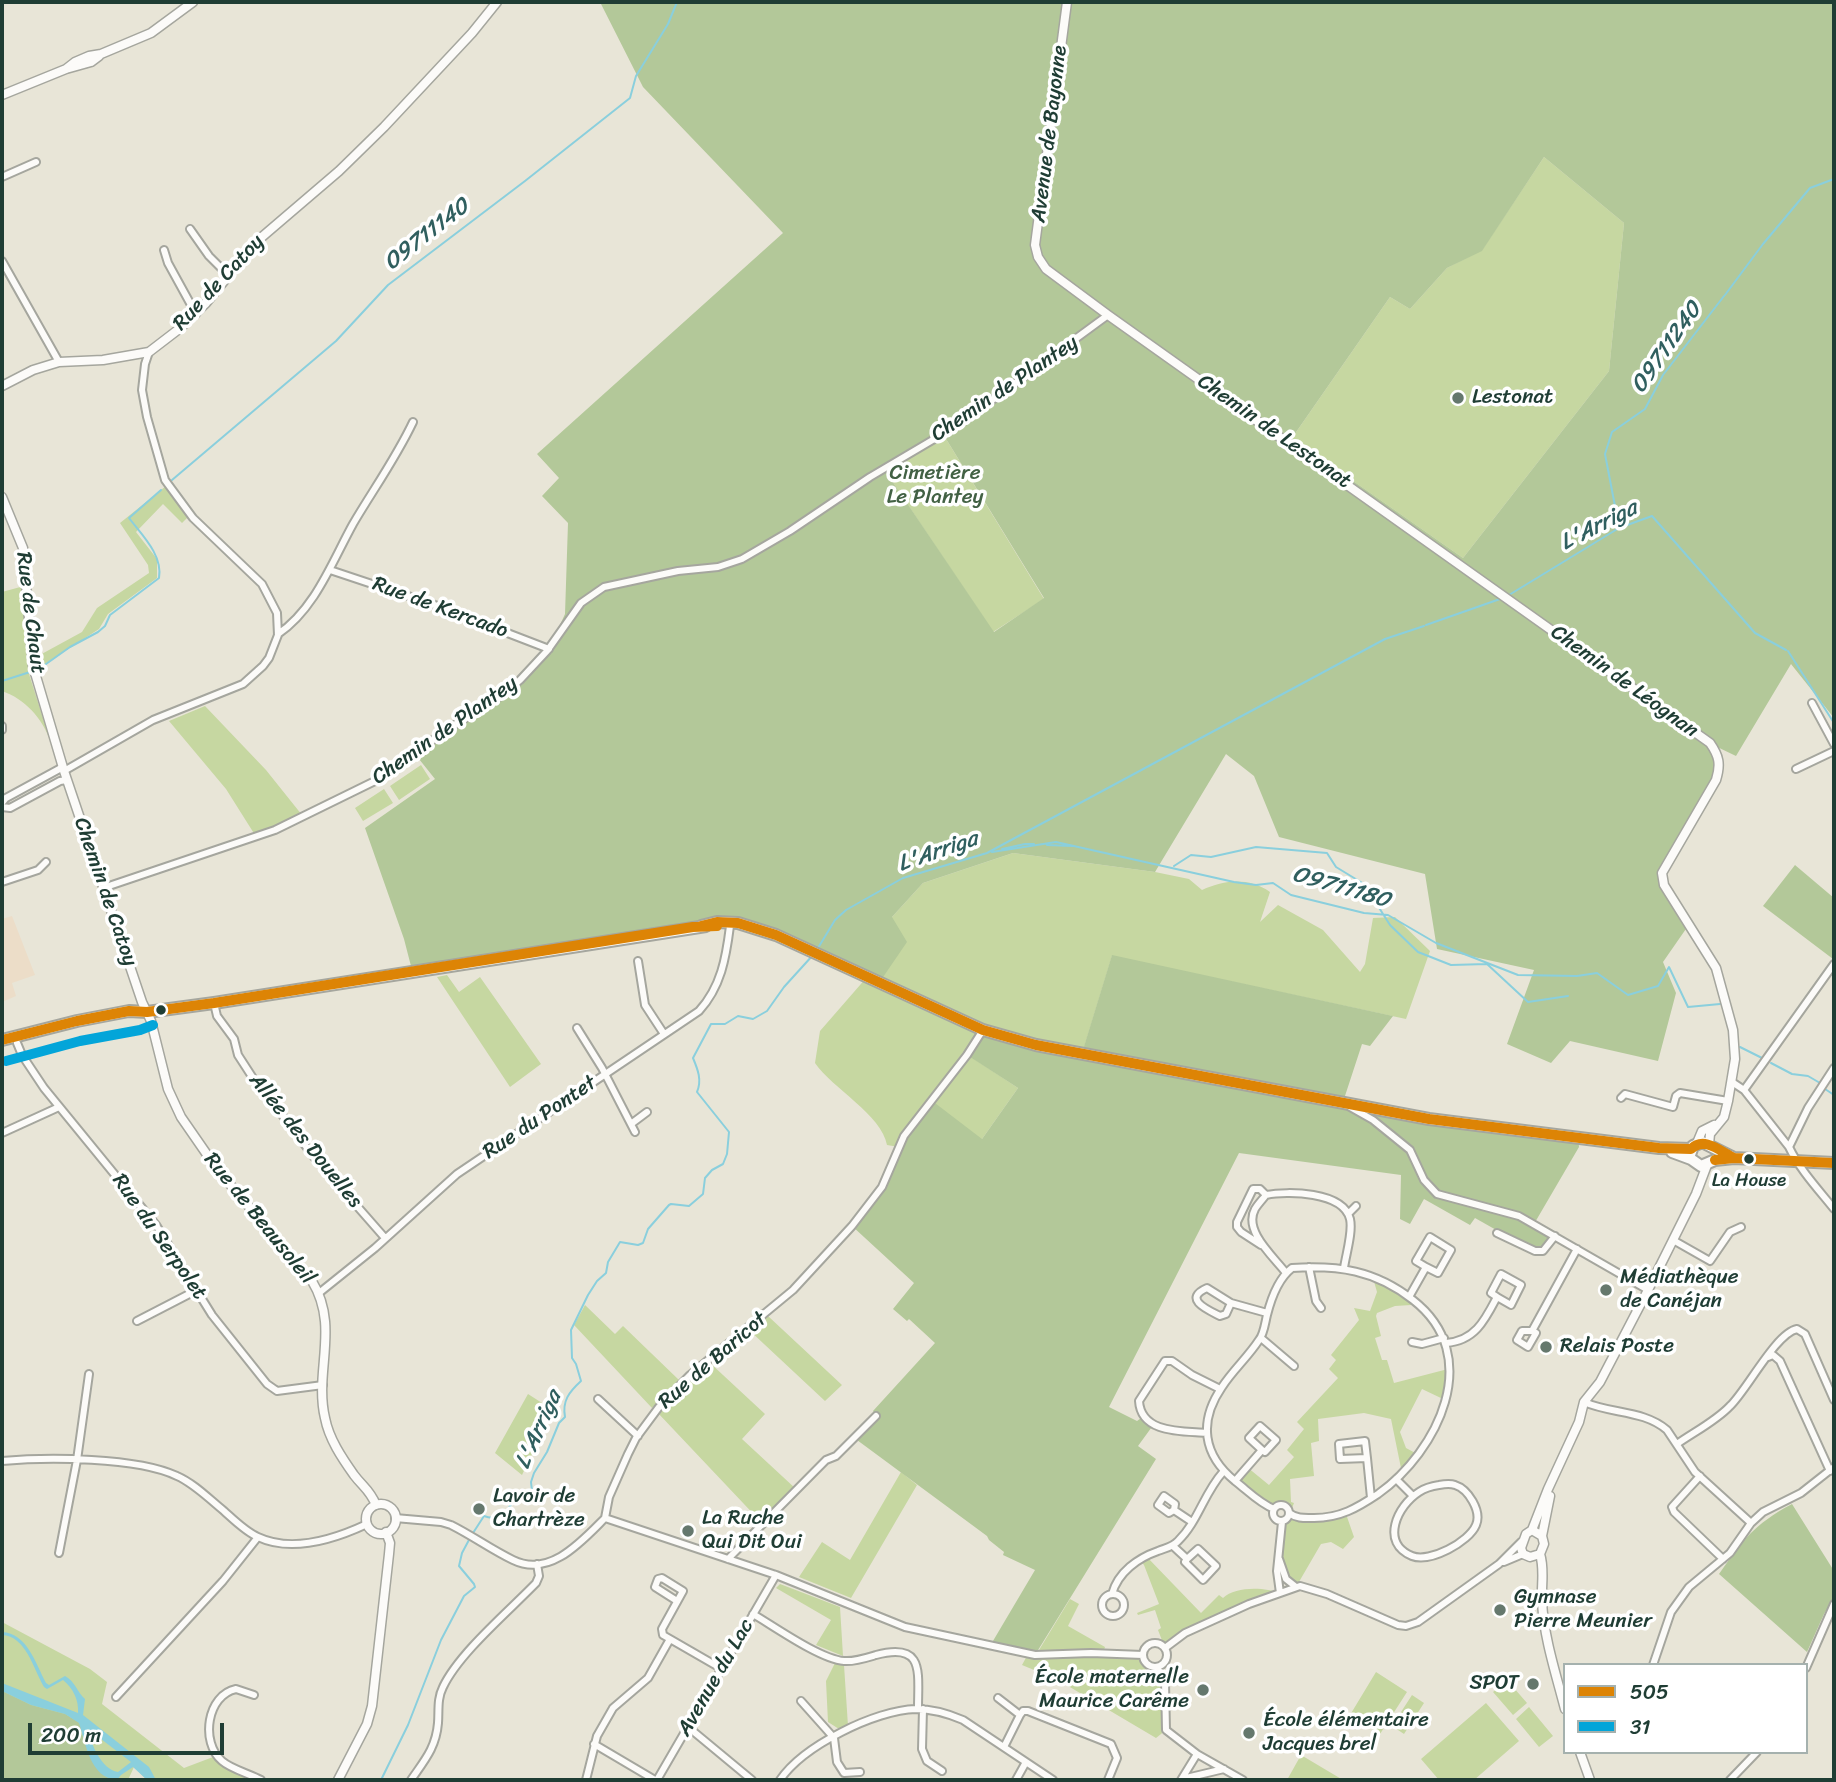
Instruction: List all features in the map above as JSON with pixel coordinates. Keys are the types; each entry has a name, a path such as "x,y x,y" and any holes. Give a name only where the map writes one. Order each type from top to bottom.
{"main road":[{"path":"8,1042 77,1021 129,1011 147,1012 214,1003 724,922 757,929 983,1030 1036,1045 1429,1119 1734,1158 1834,1163"},
{"path":"701,926 757,929"},
{"path":"8,1042 147,1012"},
{"path":"1693,1153 1698,1165 1710,1155"}],"street":[{"path":"2,95 66,69 91,62 101,54 158,29 193,2"},
{"name":"Rue de Catoy","path":"149,352 196,314 256,242 339,171 384,127 476,29 497,2"},
{"name":"Avenue de Bayonne","path":"1043,265 1035,246 1067,2"},
{"path":"2,177 36,162"},
{"path":"190,229 209,256 228,275"},
{"path":"164,250 196,314"},
{"path":"2,261 59,362"},
{"name":"Chemin de Lestonat","path":"1043,265 1108,315 1505,597"},
{"name":"Chemin de Plantey","path":"103,888 275,830 377,780 451,727 502,695 549,649 581,603 604,587 678,571 719,567 742,559 958,425 1108,315"},
{"path":"2,386 33,370 59,362 103,360 149,352 142,390 165,480 193,518 262,584 277,613 278,635"},
{"path":"64,773 60,781 10,808 2,805 6,798 64,773 153,720 243,684 264,666 278,635 300,615 330,570 413,422"},
{"name":"Rue de Chaut","path":"2,497 23,548 33,666 64,773"},
{"name":"Rue de Kercado","path":"330,570 432,604 549,649"},
{"name":"Chemin de Léognan","path":"1505,597 1710,743 1720,763 1716,780 1663,869 1662,878 1664,886 1719,976 1734,1038 1735,1059 1726,1113 1711,1132 1710,1155 1699,1187 1600,1382 1584,1402 1579,1422 1565,1454"},
{"path":"1812,703 1834,744"},
{"path":"1796,769 1834,751"},
{"name":"Chemin de Catoy","path":"64,773 147,1012"},
{"path":"2,882 38,870 46,862"},
{"name":"Rue du Pontet","path":"319,1293 444,1184 691,1017 710,996 725,963 730,926"},
{"path":"638,961 645,1005 664,1034"},
{"path":"1744,1090 1834,964"},
{"path":"639,969 647,967"},
{"name":"Allée des Douelles","path":"214,1003 217,1016 234,1040 238,1055 260,1089 314,1157 385,1238"},
{"name":"Rue de Beausoleil","path":"147,1012 168,1089 181,1117 217,1169 312,1281 319,1293 326,1329 324,1416 331,1437 356,1478 370,1492 376,1505"},
{"path":"577,1028 635,1132"},
{"name":"Rue de Baricot","path":"605,1518 609,1497 638,1436 671,1392 769,1312 825,1257 878,1194 904,1136 967,1055 983,1030"},
{"path":"575,1042 582,1037"},
{"name":"Rue du Serpolet","path":"8,1042 22,1055 59,1107 156,1226 212,1315 272,1389 283,1391 323,1385"},
{"path":"1789,1147 1803,1117 1834,1068"},
{"path":"1731,1082 1744,1090 1834,1209"},
{"path":"1620,1098 1625,1094 1673,1107 1680,1093 1728,1101"},
{"path":"1342,1103 1373,1120 1400,1140 1410,1150 1429,1187 1437,1194 1519,1216 1648,1290"},
{"path":"2,1133 59,1107"},
{"path":"631,1124 647,1112"},
{"name":"Chemin de Léognan","path":"1693,1153 1702,1131 1719,1122"},
{"path":"1693,1153 1699,1187"},
{"path":"1266,1195 1260,1188 1253,1189 1243,1206 1237,1227 1266,1247"},
{"path":"1266,1195 1291,1193 1318,1196 1338,1204 1348,1214 1350,1226 1343,1268"},
{"path":"1266,1195 1253,1215 1257,1235 1286,1273"},
{"path":"1348,1214 1356,1206"},
{"path":"1710,1261 1730,1232 1741,1227"},
{"path":"1497,1233 1535,1251 1542,1251 1555,1236"},
{"path":"1430,1237 1451,1250 1438,1273 1426,1267 1416,1261 1430,1237"},
{"path":"1673,1240 1718,1266"},
{"path":"1532,1331 1577,1249"},
{"path":"1309,1267 1316,1301 1321,1308"},
{"path":"1409,1297 1426,1267"},
{"path":"1274,1509 1223,1472 1210,1451 1206,1433 1212,1407 1220,1389 1261,1338 1267,1313 1286,1273 1292,1268 1343,1268 1386,1283 1409,1297 1434,1320 1445,1340 1448,1380 1443,1409 1429,1441 1396,1479 1371,1498 1346,1514 1331,1518 1295,1517 1289,1513"},
{"path":"1501,1274 1521,1285 1511,1305 1497,1297 1491,1293 1501,1274"},
{"path":"1231,1303 1226,1314 1220,1316 1199,1305 1197,1301 1202,1289 1207,1287 1231,1303 1267,1313"},
{"path":"142,1321 197,1290"},
{"path":"1412,1342 1422,1344 1445,1340 1459,1341 1472,1336 1497,1297"},
{"path":"1676,1444 1730,1407 1789,1332 1797,1329 1805,1334 1834,1401"},
{"path":"1261,1338 1294,1366"},
{"path":"1654,1663 1671,1612 1689,1587 1730,1553 1751,1523 1771,1506 1801,1493 1832,1469 1780,1362 1773,1356 1768,1357"},
{"path":"1206,1433 1162,1429 1144,1416 1139,1408 1139,1401 1165,1361 1172,1361 1220,1389"},
{"path":"59,1553 77,1460 89,1374"},
{"path":"79,1381 87,1383"},
{"path":"598,1399 638,1436"},
{"path":"1584,1402 1654,1421 1667,1430 1688,1464 1751,1523"},
{"path":"728,1559 826,1460 836,1455 876,1416"},
{"path":"1367,1458 1340,1459 1339,1444 1365,1441 1367,1458 1371,1498"},
{"path":"1235,1481 1262,1450"},
{"path":"1524,1554 1521,1548 1523,1540 1526,1534 1532,1531 1565,1454"},
{"path":"1563,1700 1545,1623 1542,1582 1536,1556 1544,1544 1542,1536 1550,1497 1565,1454"},
{"path":"2,1461 77,1460 158,1469 178,1476 197,1488 258,1537 294,1545 326,1538 367,1524"},
{"path":"1112,1594 1117,1580 1132,1565 1154,1552 1173,1546 1192,1522 1223,1472"},
{"path":"1700,1476 1672,1507 1723,1559"},
{"path":"1396,1479 1413,1496"},
{"path":"1456,1485 1471,1499 1478,1518 1476,1526 1463,1541 1444,1551 1428,1556 1411,1556 1396,1544 1392,1531 1413,1496 1429,1487 1456,1485"},
{"path":"376,1505 389,1507 395,1518 393,1526 386,1532 375,1532 367,1524 368,1511 376,1505"},
{"path":"1274,1509 1283,1505 1287,1507 1288,1518 1282,1522"},
{"path":"1274,1509 1273,1517 1282,1522"},
{"path":"1174,1510 1192,1522"},
{"path":"395,1518 441,1522 472,1536 514,1561 537,1564 557,1559 569,1552 605,1518 776,1575 927,1634 1035,1656 1091,1653 1143,1655"},
{"path":"1280,1593 1277,1571 1282,1522"},
{"path":"1532,1531 1542,1536"},
{"path":"338,1780 367,1724 372,1706 390,1549 386,1532"},
{"path":"117,1698 223,1581 258,1537"},
{"path":"1165,1648 1185,1633 1300,1586 1406,1626 1418,1622 1499,1564 1523,1540"},
{"path":"1173,1546 1187,1559"},
{"path":"1198,1549 1216,1566 1203,1580 1185,1562 1187,1559 1198,1549"},
{"path":"1499,1564 1524,1554 1536,1556"},
{"path":"1279,1559 1286,1579 1296,1587"},
{"path":"411,1780 431,1752 438,1723 438,1702 443,1687 488,1630 536,1583 539,1576 537,1564"},
{"name":"Avenue du Lac","path":"656,1780 776,1575"},
{"path":"677,1601 662,1629 663,1635 722,1669"},
{"path":"1808,1663 1834,1604"},
{"path":"753,1614 828,1657 844,1661 896,1651 905,1652 912,1657 917,1667 922,1749 927,1761 942,1771"},
{"path":"586,1780 597,1736 613,1708 648,1678 670,1639"},
{"path":"1165,1648 1159,1644 1151,1644 1145,1648 1143,1655 1147,1664 1157,1667 1165,1682 1166,1730 1197,1754 1243,1780"},
{"path":"1157,1667 1166,1659 1165,1648"},
{"path":"254,1695 236,1689 222,1696 211,1713 209,1731 220,1760 261,1780"},
{"path":"998,1698 1020,1715"},
{"path":"801,1701 834,1738 837,1762 844,1773 860,1772"},
{"path":"780,1780 807,1752 834,1738 881,1716 921,1709 963,1720 1053,1780"},
{"path":"1004,1747 1020,1715 1028,1710 1111,1744 1117,1758 1108,1780"},
{"path":"688,1727 752,1780"},
{"path":"594,1744 656,1780"},
{"path":"1181,1780 1197,1754"},
{"path":"1581,1754 1590,1780"},
{"path":"1730,1780 1755,1754"},
{"path":"1016,1780 1026,1762"},
{"path":"1181,1780 1224,1769"}],"shaded area":[{"path":"12,916 35,975 12,983 16,996 2,1002 2,919"}],"green space":[{"path":"600,2 1834,2 1834,718 1791,664 1736,756 1711,744 1719,771 1662,873 1688,926 1663,962 1676,993 1658,1061 1570,1041 1551,1063 1507,1044 1534,970 1437,949 1425,874 1279,837 1254,776 1226,754 1155,872 1013,853 923,883 892,917 907,942 879,983 783,938 719,919 412,970 404,939 365,828 435,779 415,754 502,695 549,649 565,614 568,523 542,496 559,478 537,454 783,233 643,87","holes":["1544,157 1624,223 1609,371 1463,558 1292,438 1390,297 1410,309 1447,268 1482,251","943,434 1044,598 994,632 884,469"]},
{"path":"1544,157 1624,223 1609,371 1463,558 1292,438 1390,297 1410,309 1447,268 1482,250"},
{"name":"Cimetière Le Plantey","path":"943,434 1044,599 993,632 884,469"},
{"path":"166,486 188,517 182,523 163,504 136,532 157,559 157,578 108,614 99,629 39,668 38,656 82,632 97,608 149,573 148,565 120,523"},
{"path":"24,586 29,674 50,740 32,710 2,691 2,592"},
{"path":"205,706 266,770 302,815 255,835 226,789 169,721"},
{"path":"421,765 430,779 399,800 390,786"},
{"path":"384,789 393,803 363,821 355,808"},
{"path":"1013,853 1155,872 1189,879 1202,890 1228,882 1245,882 1262,887 1270,892 1260,922 1278,905 1323,930 1360,972 1365,964 1373,918 1395,917 1430,951 1406,1019 1112,956 1082,1054 968,1055 1018,1088 982,1139 899,1147 887,1145 883,1134 867,1112 815,1063 820,1031 867,977 892,917 923,883"},
{"path":"1795,865 1834,898 1833,959 1763,906"},
{"path":"1112,955 1393,1016 1370,1046 1362,1044 1343,1102 1578,1138 1579,1147 1534,1224 1555,1236 1543,1251 1475,1218 1470,1225 1424,1199 1410,1224 1400,1219 1401,1175 1239,1153 1109,1407 1137,1421 1144,1416 1154,1424 1138,1446 1156,1459 1035,1655 990,1646 1035,1570 1003,1555 1004,1552 987,1536 857,1440 878,1419 873,1411 935,1343 909,1319 907,1321 893,1309 914,1283 852,1226 871,1203 899,1147 931,1100 982,1139 1018,1088 967,1055 983,1030 1082,1053"},
{"path":"447,975 459,992 480,977 541,1064 510,1087 437,977"},
{"path":"1373,1278 1414,1300 1411,1305 1395,1306 1377,1313 1376,1316 1381,1336 1375,1338 1382,1360 1387,1360 1394,1383 1448,1369 1443,1399 1422,1389 1400,1432 1406,1448 1419,1455 1402,1473 1391,1419 1364,1413 1318,1419 1319,1441 1311,1443 1314,1476 1290,1479 1291,1502 1294,1503 1290,1513 1295,1517 1346,1514 1354,1537 1343,1549 1331,1542 1321,1544 1296,1587 1283,1573 1280,1557 1282,1529 1289,1516 1288,1509 1283,1505 1274,1509 1235,1481 1247,1467 1269,1485 1294,1457 1287,1450 1304,1429 1297,1422 1338,1378 1329,1369 1336,1360 1331,1355 1359,1320 1354,1308 1370,1311 1377,1292"},
{"path":"585,1305 615,1334 623,1326 679,1380 652,1408 574,1325"},
{"path":"768,1316 842,1385 825,1401 749,1330"},
{"path":"709,1362 765,1414 742,1439 796,1489 761,1522 657,1412 690,1377"},
{"path":"528,1394 553,1410 522,1475 495,1453"},
{"path":"901,1472 917,1485 851,1598 799,1577 822,1542 850,1560"},
{"path":"1792,1504 1834,1571 1834,1598 1807,1652 1719,1574 1750,1534"},
{"path":"1146,1556 1201,1613 1219,1595 1223,1598 1235,1591 1250,1589 1280,1593 1185,1633 1165,1648 1158,1630 1161,1628 1155,1610 1138,1615 1137,1613 1159,1604 1140,1560"},
{"path":"780,1584 840,1607 843,1656 816,1645 831,1620 776,1588"},
{"path":"1070,1599 1079,1604 1068,1626 1105,1647 1103,1653 1143,1655 1147,1664 1157,1667 1163,1677 1166,1730 1156,1738 1058,1680 1022,1665 1028,1654 1036,1655"},
{"path":"2,1622 90,1669 107,1682 102,1704 184,1768 218,1757 261,1780 147,1780 134,1767 128,1780 2,1780"},
{"path":"835,1663 844,1665 848,1726 839,1729 828,1722 826,1681"},
{"path":"1376,1672 1407,1692 1380,1734 1350,1715"},
{"path":"1507,1680 1527,1703 1513,1715 1493,1692"},
{"path":"2,1691 31,1705 65,1714 80,1723 95,1764 100,1771 114,1780 2,1780"},
{"path":"1412,1695 1424,1703 1404,1734 1392,1726"},
{"path":"1486,1703 1519,1741 1474,1780 1439,1780 1421,1759"},
{"path":"1529,1707 1553,1736 1539,1747 1516,1719"},
{"path":"1301,1755 1343,1780 1287,1780"}],"water":[{"path":"2,1632 11,1634 24,1644 49,1685 65,1676 71,1681 85,1699 83,1715 149,1767 156,1780 147,1780 133,1767 117,1780 108,1778 90,1759 79,1723 65,1714 31,1705 2,1691 2,1683 78,1713 76,1699 67,1683 63,1680 47,1689 44,1687 23,1647 10,1637 2,1635","holes":["88,1729 131,1762 118,1772 112,1770 94,1748"]}],"waterway":[{"name":"O9711140","path":"172,480 336,341 388,285 630,98 636,76 668,24 677,2"},
{"name":"O9711240","path":"1725,295 1810,188 1834,179"},
{"name":"O9711240","path":"1619,527 1605,454 1612,432 1645,409 1663,375 1724,296"},
{"name":"O9711140","path":"39,669 70,647 98,632 105,626 110,615 159,578 155,553 129,518 161,490"},
{"name":"L'Arriga","path":"1509,595 1619,528 1652,516 1755,633 1786,650"},
{"name":"L'Arriga","path":"1426,625 1500,599"},
{"name":"L'Arriga","path":"818,948 835,920 846,910 903,878 987,853 1385,639 1424,626"},
{"name":"L'Arriga","path":"1788,651 1834,723"},
{"name":"O9711140","path":"2,681 30,672"},
{"name":"O9711180","path":"992,852 1056,842 1234,882 1256,885 1273,883 1291,895 1364,913 1388,915 1436,943 1518,975 1577,976 1597,973 1628,995 1658,986 1669,967 1688,1007 1720,1004"},
{"name":"O9711180","path":"1002,849 1034,844"},
{"name":"O9711180","path":"1047,845 1072,846"},
{"path":"1174,866 1191,855 1211,857 1256,847 1327,853 1336,867 1364,884 1390,925 1418,952 1451,965 1487,964 1528,1002 1568,996"},
{"name":"L'Arriga","path":"473,1533 484,1516 500,1516 518,1495 532,1491 534,1473 547,1452 559,1423 565,1417 567,1397 581,1381 572,1358 571,1330 588,1295 606,1273 608,1262 620,1242 638,1245 643,1243 648,1229 669,1205 689,1206 703,1194 705,1178 723,1164 729,1132 697,1092 699,1079 693,1058 711,1024 725,1024 738,1016 753,1019 767,1011 813,955"},
{"name":"O9711180","path":"1740,1047 1762,1058"},
{"name":"O9711180","path":"1771,1063 1792,1074 1808,1076 1820,1083"},
{"name":"O9711180","path":"1825,1089 1834,1095"},
{"name":"L'Arriga","path":"381,1780 408,1725 441,1640 464,1596 475,1587 459,1566 470,1538"}],"transit line":[{"name":"505","path":"701,926 717,922 738,923 776,935 983,1030 1036,1045 1429,1119 1659,1148 1691,1149 1696,1145 1707,1144 1734,1158"},
{"name":"505","path":"2,1040 129,1011 147,1012 214,1003 693,927 717,926"},
{"name":"31","path":"6,1061 153,1025"},
{"name":"505","path":"1715,1160 1734,1158 1834,1163"}],"place":[{"name":"Lestonat","path":"1458,398"},
{"name":"La House","path":"1749,1159"},
{"name":"Médiathèque de Canéjan","path":"1606,1290"},
{"name":"Relais Poste","path":"1546,1347"},
{"name":"Lavoir de Chartrèze","path":"479,1509"},
{"name":"La Ruche Qui Dit Oui","path":"688,1531"},
{"name":"Gymnase Pierre Meunier","path":"1500,1610"},
{"name":"SPOT","path":"1533,1684"},
{"name":"École maternelle Maurice Carême","path":"1203,1690"},
{"name":"École élémentaire Jacques brel","path":"1249,1733"}]}
